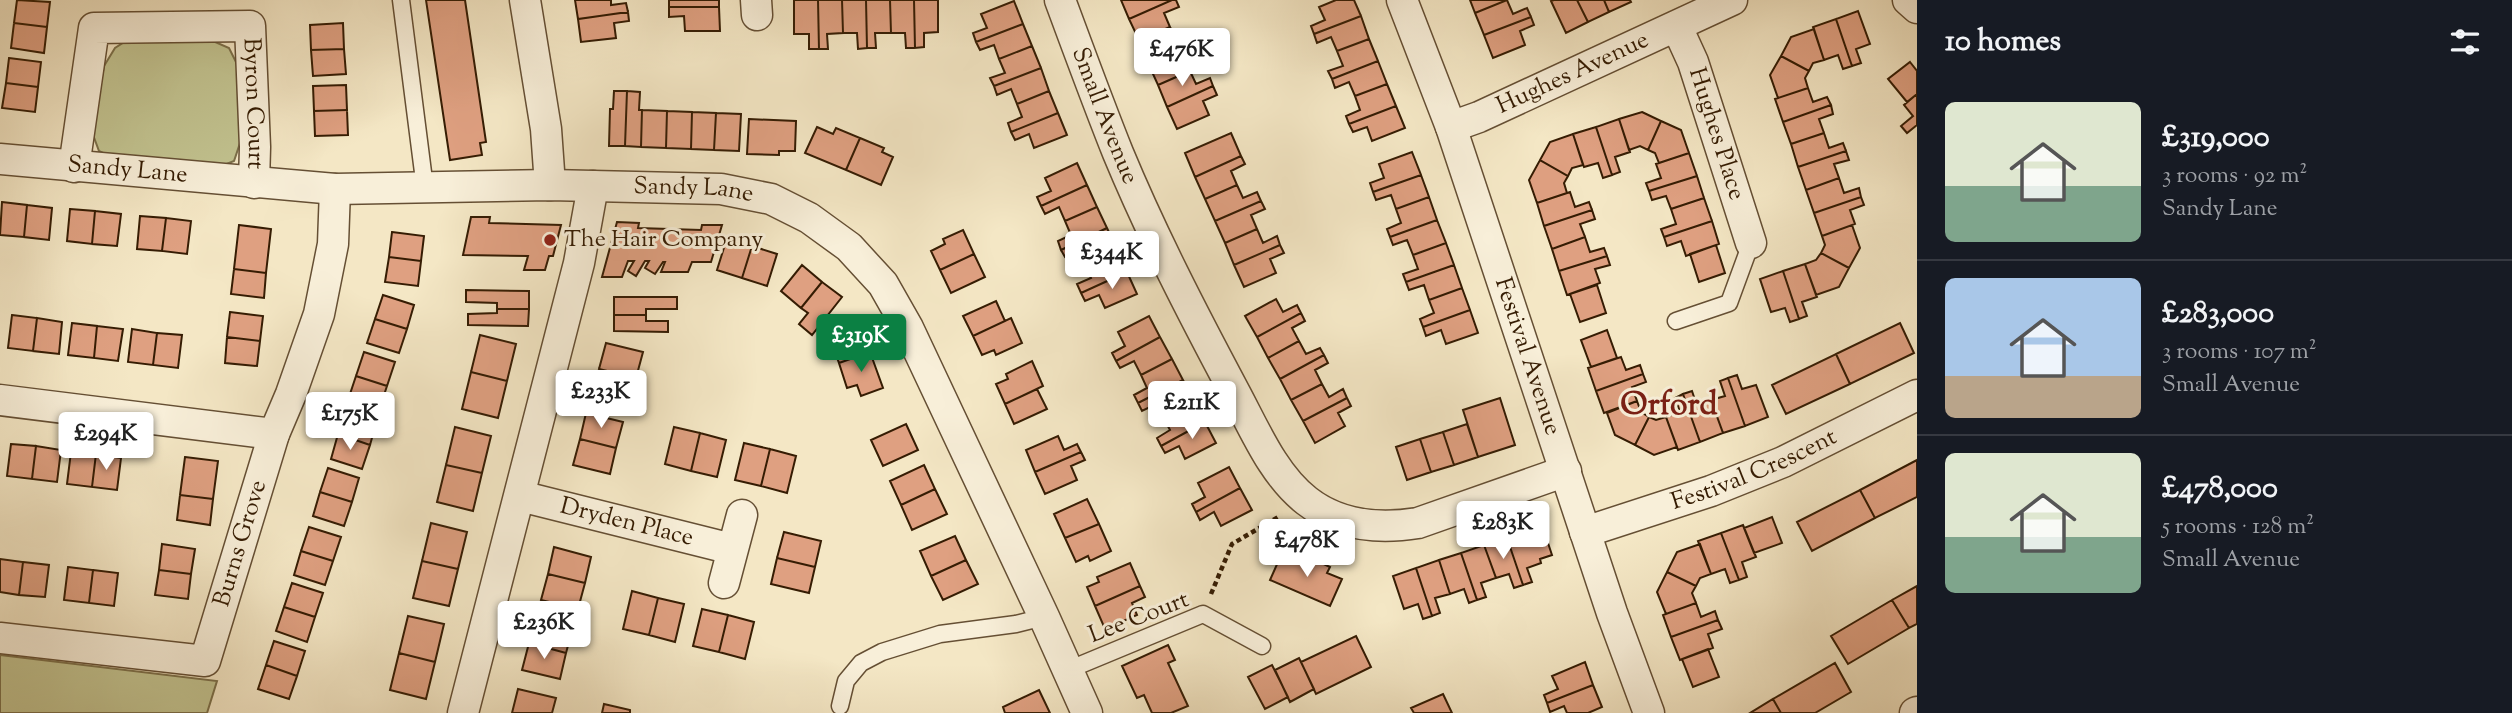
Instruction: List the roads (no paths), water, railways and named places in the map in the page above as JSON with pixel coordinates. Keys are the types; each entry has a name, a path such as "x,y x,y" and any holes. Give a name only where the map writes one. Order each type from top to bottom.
{"street":[{"path":"525,0 546,129 550,185"},
{"name":"Small Avenue","path":"1060,0 1119,154 1193,315 1273,460 1307,501 1346,521 1383,527 1400,526 1418,523 1566,471"},
{"name":"Festival Avenue","path":"1402,0 1451,127 1649,713"},
{"name":"Hughes Avenue","path":"1451,127 1479,117 1732,0"},
{"path":"1908,0 1917,8"},
{"name":"Byron Court","path":"74,167 94,28 250,26 254,183"},
{"name":"Hughes Place","path":"1677,27 1693,62 1751,243"},
{"name":"Sandy Lane","path":"0,159 335,189 550,185 721,189 771,199 808,218 849,247 883,284 908,328 1087,713"},
{"path":"463,713 579,263 593,186"},
{"name":"Burns Grove","path":"0,638 205,661 274,434 319,314 332,244 335,189"},
{"name":"Festival Crescent","path":"1586,532 1711,491 1783,462 1917,395"},
{"path":"0,400 274,434"},
{"name":"Dryden Place","path":"520,496 733,549"},
{"path":"724,583 742,515"}],"lane":[{"path":"401,0 425,188"},
{"path":"1676,321 1729,303 1751,243"},
{"name":"Lee Court","path":"1068,670 1203,614 1262,646"},
{"path":"840,706 846,681 861,663 882,652 940,634 1016,624 1044,617"}],"place":[{"name":"The Hair Company","path":"550,240"}],"district":[{"name":"Orford","path":"1669,406"}]}
